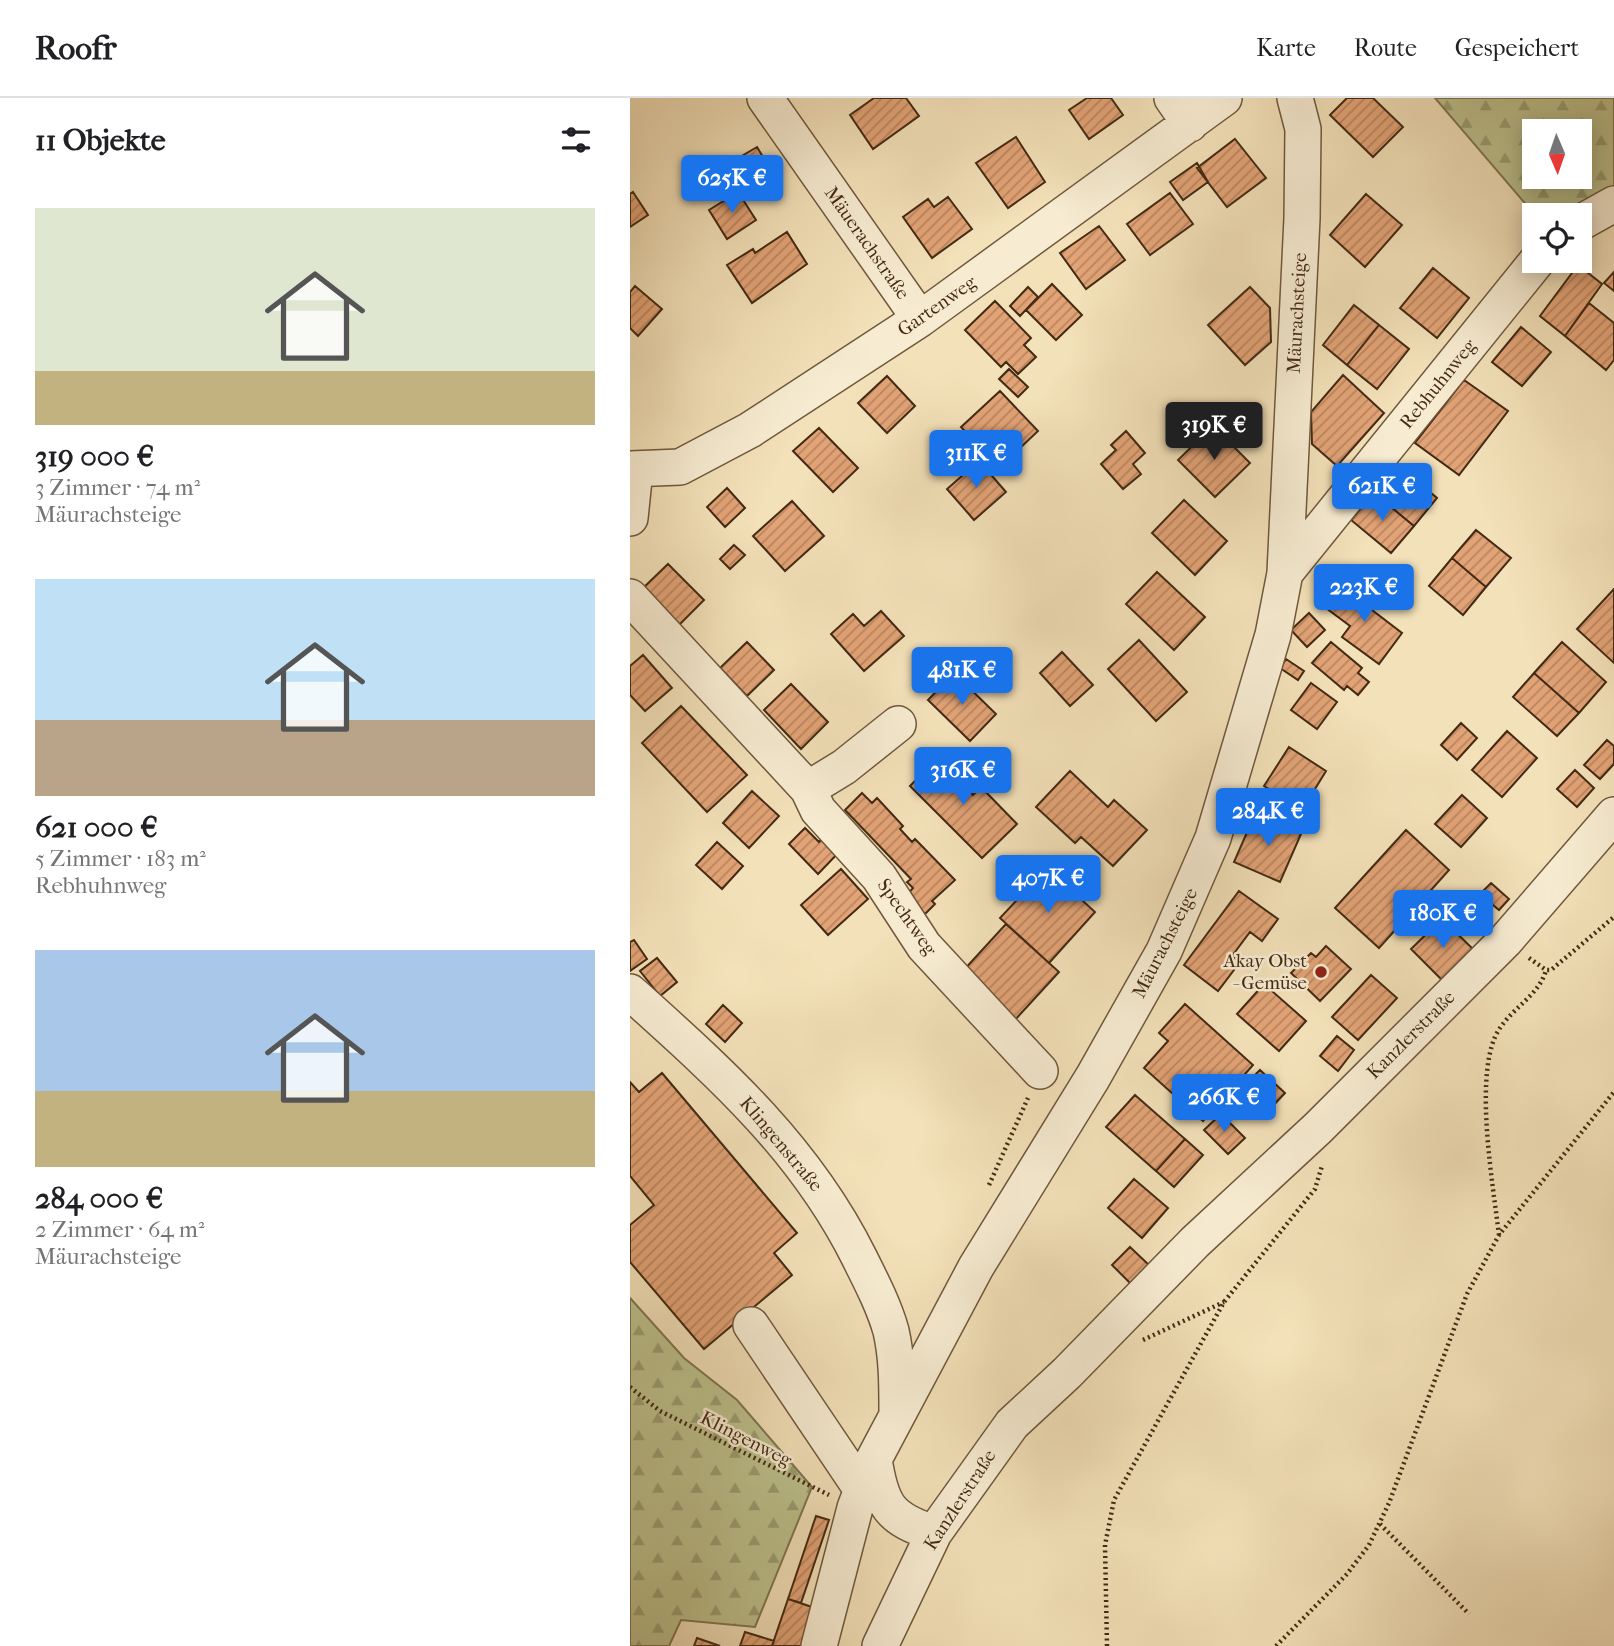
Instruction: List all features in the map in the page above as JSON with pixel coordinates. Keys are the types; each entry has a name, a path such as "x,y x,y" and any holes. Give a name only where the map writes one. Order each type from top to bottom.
{"street":[{"name":"Mäuerachstraße","path":"765,98 920,319"},
{"name":"Gartenweg","path":"632,470 680,467 750,430 920,319 1181,111 1224,98"},
{"name":"Mäurachsteige","path":"819,1646 863,1486 897,1411 976,1267 1093,1077 1164,951 1213,838 1273,635 1285,573 1302,218 1303,129 1295,98"},
{"path":"1592,216 1614,204"},
{"name":"Rebhuhnweg","path":"1285,573 1527,273"},
{"path":"630,518 632,470"},
{"name":"Spechtweg","path":"630,597 808,789 818,810 879,877 924,946 1040,1071"},
{"path":"808,789 844,767 898,724"},
{"name":"Kanzlerstraße","path":"880,1646 934,1533 1012,1424 1083,1368 1195,1242 1318,1128 1505,941 1614,815"},
{"name":"Klingenstraße","path":"630,992 718,1070 771,1126 813,1178 844,1228 887,1320 896,1368 897,1411"},
{"path":"751,1325 863,1486 879,1492 905,1524 934,1533"}],"path":[{"path":"1499,1236 1487,1146 1488,1073 1494,1040 1515,1007 1543,982 1546,970 1559,967 1586,937 1614,917"},
{"path":"985,1193 1040,1071"},
{"path":"1276,1646 1347,1574 1380,1524 1451,1328 1499,1236 1614,1092"},
{"path":"1107,1646 1105,1545 1114,1500 1224,1302 1315,1189 1326,1152 1318,1128"},
{"path":"1083,1368 1224,1302"},
{"name":"Klingenweg","path":"630,1387 660,1410 863,1486"},
{"path":"1380,1524 1469,1614"}],"green space":[{"path":"1435,98 1614,98 1614,204 1592,211 1592,203 1525,203"},
{"path":"630,1298 684,1358 737,1400 812,1487 755,1627 681,1620 669,1646 630,1646"}],"building":[{"path":"874,98 906,98 919,116 873,149 850,115"},
{"path":"1087,98 1111,98 1123,115 1089,139 1069,110"},
{"path":"1347,98 1373,98 1403,127 1373,157 1330,115"},
{"path":"1016,137 1045,182 1008,208 976,163"},
{"path":"1235,139 1266,178 1227,207 1197,168"},
{"path":"757,147 775,177 758,186 740,157"},
{"path":"1197,163 1208,182 1183,200 1170,182"},
{"path":"633,192 648,215 630,227 630,194"},
{"path":"738,192 756,220 727,239 709,210"},
{"path":"1170,193 1193,224 1150,255 1127,224"},
{"path":"1366,194 1402,225 1365,267 1330,235"},
{"path":"948,197 972,229 932,258 903,217 928,199 934,207"},
{"path":"1099,226 1125,260 1086,289 1060,253"},
{"path":"787,232 807,264 752,303 727,265 753,249 755,253"},
{"path":"1433,268 1469,298 1437,338 1400,308"},
{"path":"1614,272 1614,291 1604,283"},
{"path":"1572,273 1588,273 1602,284 1565,336 1540,316"},
{"path":"1052,284 1082,315 1056,340 1026,310"},
{"path":"635,286 662,309 638,336 630,328 630,292"},
{"path":"1028,287 1038,297 1020,316 1010,306"},
{"path":"1250,287 1270,308 1271,342 1245,365 1208,325"},
{"path":"995,301 1031,338 1024,345 1036,357 1018,374 1006,362 1001,367 965,330"},
{"path":"1589,303 1614,323 1614,360 1606,370 1565,336"},
{"path":"1354,305 1379,325 1347,365 1323,345"},
{"path":"1379,325 1409,349 1377,389 1347,365"},
{"path":"1521,327 1551,352 1522,386 1492,362"},
{"path":"1009,369 1028,387 1018,397 999,379"},
{"path":"1343,375 1384,413 1337,466 1312,444 1311,412"},
{"path":"887,376 915,406 887,433 858,403"},
{"path":"1464,380 1508,411 1459,475 1415,443"},
{"path":"1000,391 1038,431 999,468 961,427"},
{"path":"1213,426 1250,463 1215,497 1178,460"},
{"path":"819,428 858,468 833,492 793,451"},
{"path":"1126,431 1145,453 1133,464 1141,474 1123,489 1101,464 1116,450 1111,445"},
{"path":"979,461 1006,492 974,520 947,489"},
{"path":"1397,465 1437,498 1414,526 1374,493"},
{"path":"727,488 745,508 725,527 707,507"},
{"path":"1374,493 1414,526 1391,553 1351,520"},
{"path":"1184,500 1227,541 1195,575 1152,533"},
{"path":"792,501 824,536 785,571 753,536"},
{"path":"1476,530 1511,558 1486,587 1452,558"},
{"path":"734,545 745,555 730,569 720,559"},
{"path":"1452,558 1486,587 1463,615 1429,586"},
{"path":"668,564 704,600 677,627 640,591"},
{"path":"1157,572 1205,617 1174,650 1126,604"},
{"path":"1345,583 1375,605 1372,610 1402,633 1379,664 1342,637 1350,626 1326,608"},
{"path":"1614,589 1614,663 1577,629"},
{"path":"881,611 904,636 864,671 831,634 853,614 864,626"},
{"path":"1309,613 1325,630 1307,647 1291,630"},
{"path":"1139,640 1187,692 1156,721 1108,669"},
{"path":"747,642 774,670 747,696 720,668"},
{"path":"1331,642 1362,668 1358,673 1369,682 1358,695 1347,686 1344,690 1312,663"},
{"path":"1562,642 1606,682 1579,713 1534,673"},
{"path":"1062,652 1093,685 1070,706 1040,673"},
{"path":"643,655 672,688 645,711 630,695 630,666"},
{"path":"1286,659 1304,671 1298,680 1280,668"},
{"path":"954,673 996,714 970,741 928,700"},
{"path":"1534,673 1579,713 1557,736 1513,697"},
{"path":"1311,683 1337,702 1317,729 1291,710"},
{"path":"791,684 828,722 801,749 764,710"},
{"path":"681,706 747,775 707,812 642,743"},
{"path":"1461,723 1477,738 1457,760 1441,745"},
{"path":"1507,731 1537,758 1502,797 1472,770"},
{"path":"1607,740 1614,746 1614,764 1600,779 1584,765"},
{"path":"1289,747 1326,771 1302,810 1264,786"},
{"path":"932,753 973,795 981,787 1017,824 982,858 910,786 925,771 919,765"},
{"path":"1575,770 1594,788 1577,807 1557,789"},
{"path":"1070,771 1108,807 1114,800 1147,830 1113,866 1081,837 1075,843 1036,807"},
{"path":"752,791 779,816 749,848 723,823"},
{"path":"862,793 872,803 877,798 903,826 900,829 912,842 915,839 955,880 932,901 935,904 924,915 906,896 913,888 907,882 911,879 845,810"},
{"path":"1462,795 1487,818 1461,847 1435,824"},
{"path":"1255,814 1301,834 1280,882 1234,862"},
{"path":"805,828 819,842 827,834 842,849 818,874 789,844"},
{"path":"1406,830 1449,870 1379,948 1335,908"},
{"path":"717,842 743,866 722,889 696,865"},
{"path":"1047,868 1095,912 1049,963 1000,918"},
{"path":"841,869 868,899 828,935 801,905"},
{"path":"1491,883 1509,899 1499,910 1480,894"},
{"path":"1239,891 1278,919 1262,941 1250,932 1232,956 1240,962 1218,991 1184,965"},
{"path":"1442,919 1475,951 1443,981 1411,949"},
{"path":"1006,924 1059,972 1014,1021 962,972"},
{"path":"634,940 647,959 630,971 630,942"},
{"path":"1326,946 1351,969 1320,1001 1291,973 1311,953 1316,957"},
{"path":"657,958 677,982 660,996 640,971"},
{"path":"1371,975 1397,998 1358,1040 1332,1017"},
{"path":"1264,984 1306,1021 1279,1051 1237,1014"},
{"path":"1185,1004 1253,1065 1203,1121 1144,1068 1168,1041 1159,1033"},
{"path":"723,1005 742,1023 725,1042 706,1024"},
{"path":"1337,1036 1354,1050 1338,1071 1320,1056"},
{"path":"1260,1070 1285,1093 1270,1109 1245,1085"},
{"path":"662,1073 797,1233 774,1253 792,1275 704,1349 630,1262 630,1225 654,1205 630,1176 630,1082 639,1092"},
{"path":"1135,1095 1185,1139 1156,1171 1106,1127"},
{"path":"1221,1114 1245,1138 1228,1154 1204,1130"},
{"path":"1185,1139 1203,1155 1174,1187 1156,1171"},
{"path":"1134,1179 1168,1208 1142,1238 1108,1208"},
{"path":"1130,1247 1150,1266 1132,1285 1112,1265"},
{"path":"816,1516 829,1520 801,1603 788,1599"},
{"path":"788,1599 818,1609 806,1646 772,1646"},
{"path":"745,1632 774,1641 772,1646 740,1646"},
{"path":"697,1638 720,1646 694,1646"}],"place":[{"name":"Akay Obst - Gemüse","path":"1321,972"}]}
